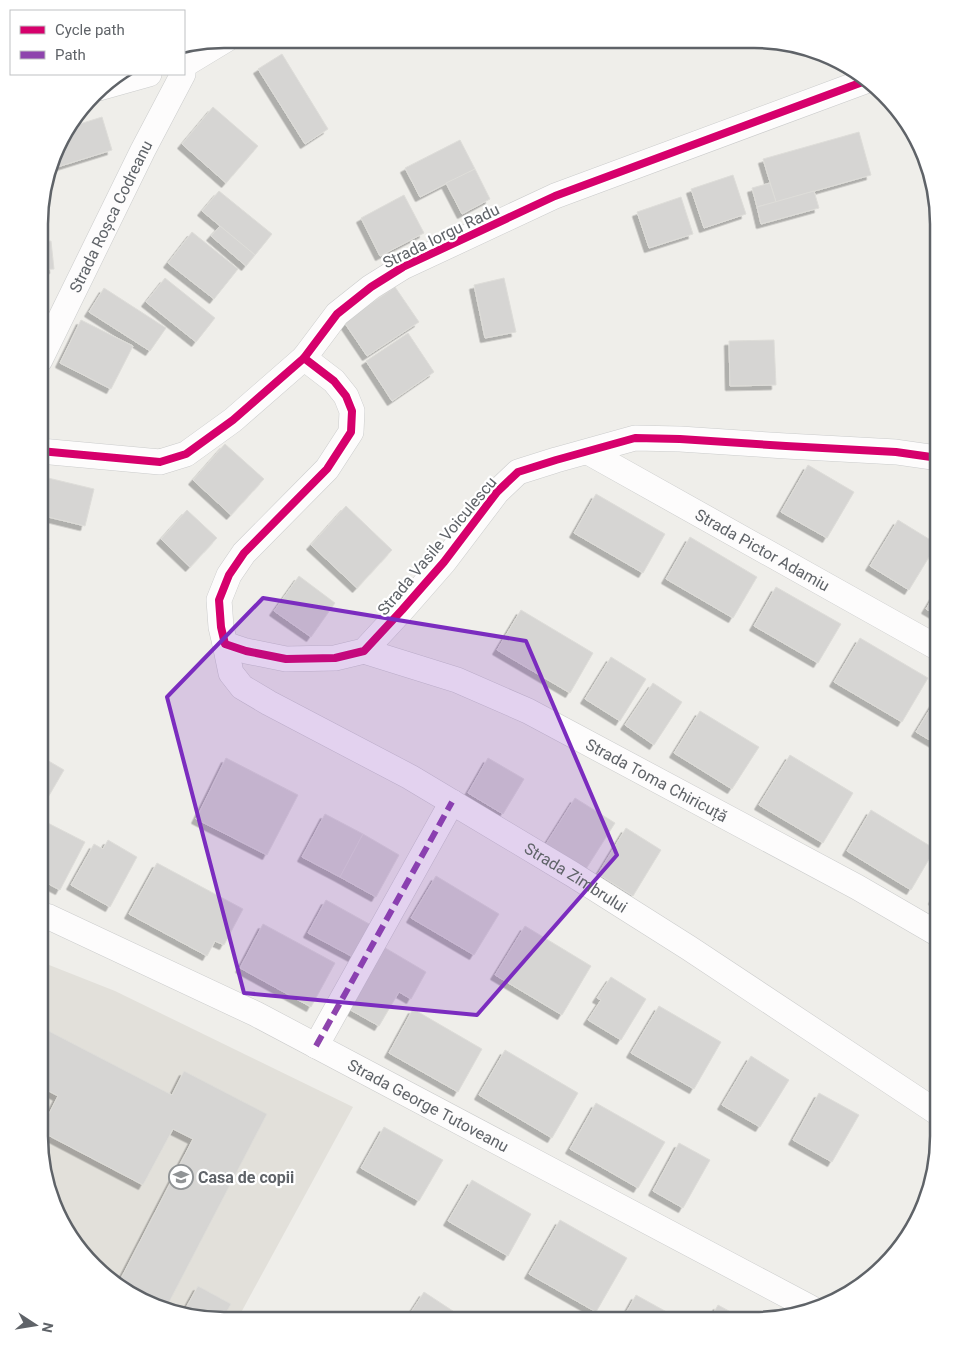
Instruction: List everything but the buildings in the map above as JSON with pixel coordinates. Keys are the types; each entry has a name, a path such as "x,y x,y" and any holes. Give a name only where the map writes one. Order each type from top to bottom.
{"street":[{"path":"185,68 214,48"},
{"path":"119,82 144,75"},
{"name":"Strada Roșca Codreanu","path":"48,344 181,75"},
{"name":"Strada Iorgu Radu","path":"48,453 160,462 186,454 233,420 304,358 337,314 370,287 403,267 555,196 859,83"},
{"path":"304,358 334,381 346,396 352,411 351,432 327,469 244,553 229,576 219,600 221,627 225,644 246,651 286,659 335,658 364,652"},
{"name":"Strada Vasile Voiculescu","path":"364,652 444,562 497,492 518,472 635,438 896,452 930,457"},
{"name":"Strada Pictor Adamiu","path":"588,452 930,643"},
{"name":"Strada Zimbrului","path":"225,644 231,673 242,687 268,703 410,777 572,874 681,943 929,1107"},
{"name":"Strada Toma Chiricuță","path":"364,652 457,680 528,711 857,887 929,929"},
{"path":"316,1046 452,802"},
{"name":"Strada George Tutoveanu","path":"48,918 256,1014 804,1305"}],"highlighted area":[{"path":"263,598 526,641 617,855 477,1015 244,993 167,697"}],"shaded area":[{"name":"Casa de copii","path":"48,965 115,991 353,1107 241,1312 201,1311 156,1299 126,1283 99,1261 77,1234 57,1193 51,1171 48,1148"}],"marked path":[{"path":"316,1046 452,802"}],"cycle path":[{"path":"48,452 160,462 186,454 233,420 304,358 337,314 371,287 403,267 555,196 859,83"},
{"path":"304,358 334,381 346,396 352,411 351,432 327,469 244,553 229,575 219,600 221,627 225,644 246,651 286,659 335,658 364,651 444,562 497,492 518,472 556,460 635,438 896,452 930,457"}],"place":[{"name":"Casa de copii","path":"181,1177"}]}
